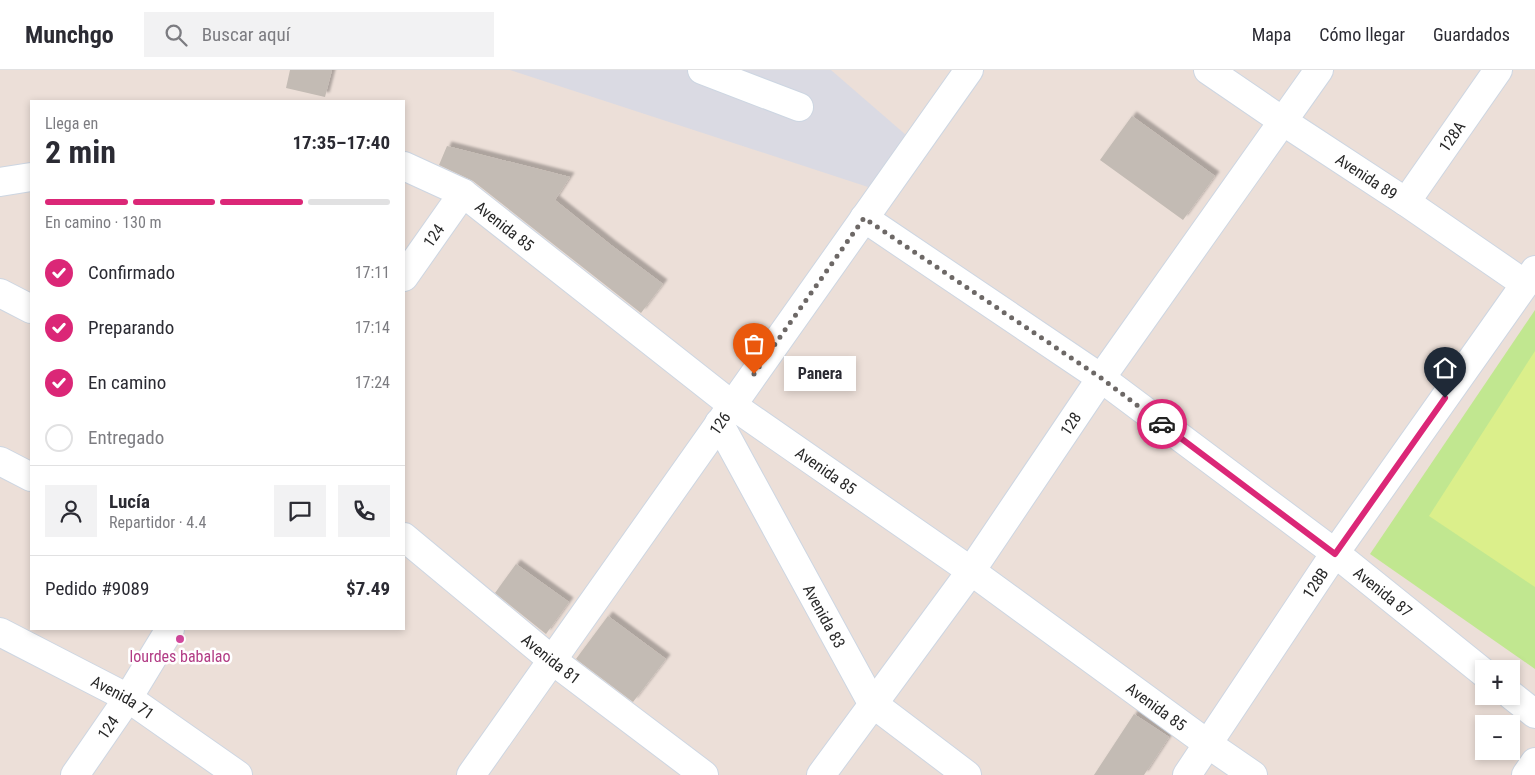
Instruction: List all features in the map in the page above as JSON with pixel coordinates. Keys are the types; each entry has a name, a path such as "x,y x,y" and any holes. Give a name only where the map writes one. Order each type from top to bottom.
{"street":[{"path":"702,70 799,106"},
{"name":"126","path":"471,775 969,70"},
{"name":"Avenida 89","path":"1208,70 1406,202 1530,277"},
{"name":"128","path":"821,775 872,703 971,571 1101,378 1319,70"},
{"name":"128A","path":"1406,202 1498,70"},
{"name":"Avenida 85","path":"405,166 463,193 726,414 971,571 1253,775"},
{"path":"0,182 30,177"},
{"name":"124","path":"405,276 463,193"},
{"name":"Avenida 87","path":"864,218 1101,378 1335,554 1475,666"},
{"name":"128B","path":"1186,775 1335,554 1530,277"},
{"path":"0,293 30,308"},
{"name":"Avenida 83","path":"726,414 872,703 968,775"},
{"path":"0,461 30,476"},
{"name":"Avenida 81","path":"405,538 552,660 704,775"},
{"name":"124","path":"75,775 128,698 169,630"},
{"name":"Avenida 71","path":"0,632 128,698 238,775"},
{"path":"1520,702 1535,714"},
{"path":"1526,775 1535,762"}],"shaded area":[{"path":"510,70 831,70 906,135 871,188"}],"green space":[{"path":"1535,310 1535,669 1370,554"},
{"path":"1535,351 1535,587 1429,516"}],"building":[{"path":"290,70 332,70 325,97 286,88"},
{"path":"1132,116 1215,176 1183,220 1100,160"},
{"path":"447,146 570,177 555,200 663,284 641,313 473,181 439,165"},
{"path":"516,564 569,602 546,634 495,593"},
{"path":"608,616 666,659 633,702 576,659"},
{"path":"1134,714 1169,737 1144,775 1094,775"}],"way so far":[{"path":"754,374 864,218 1101,378 1162,424"}],"place":[{"name":"Panera","path":"754,374"},
{"name":"lourdes babalao","path":"180,639"}],"route":[{"path":"1162,424 1335,554 1445,398"}]}
